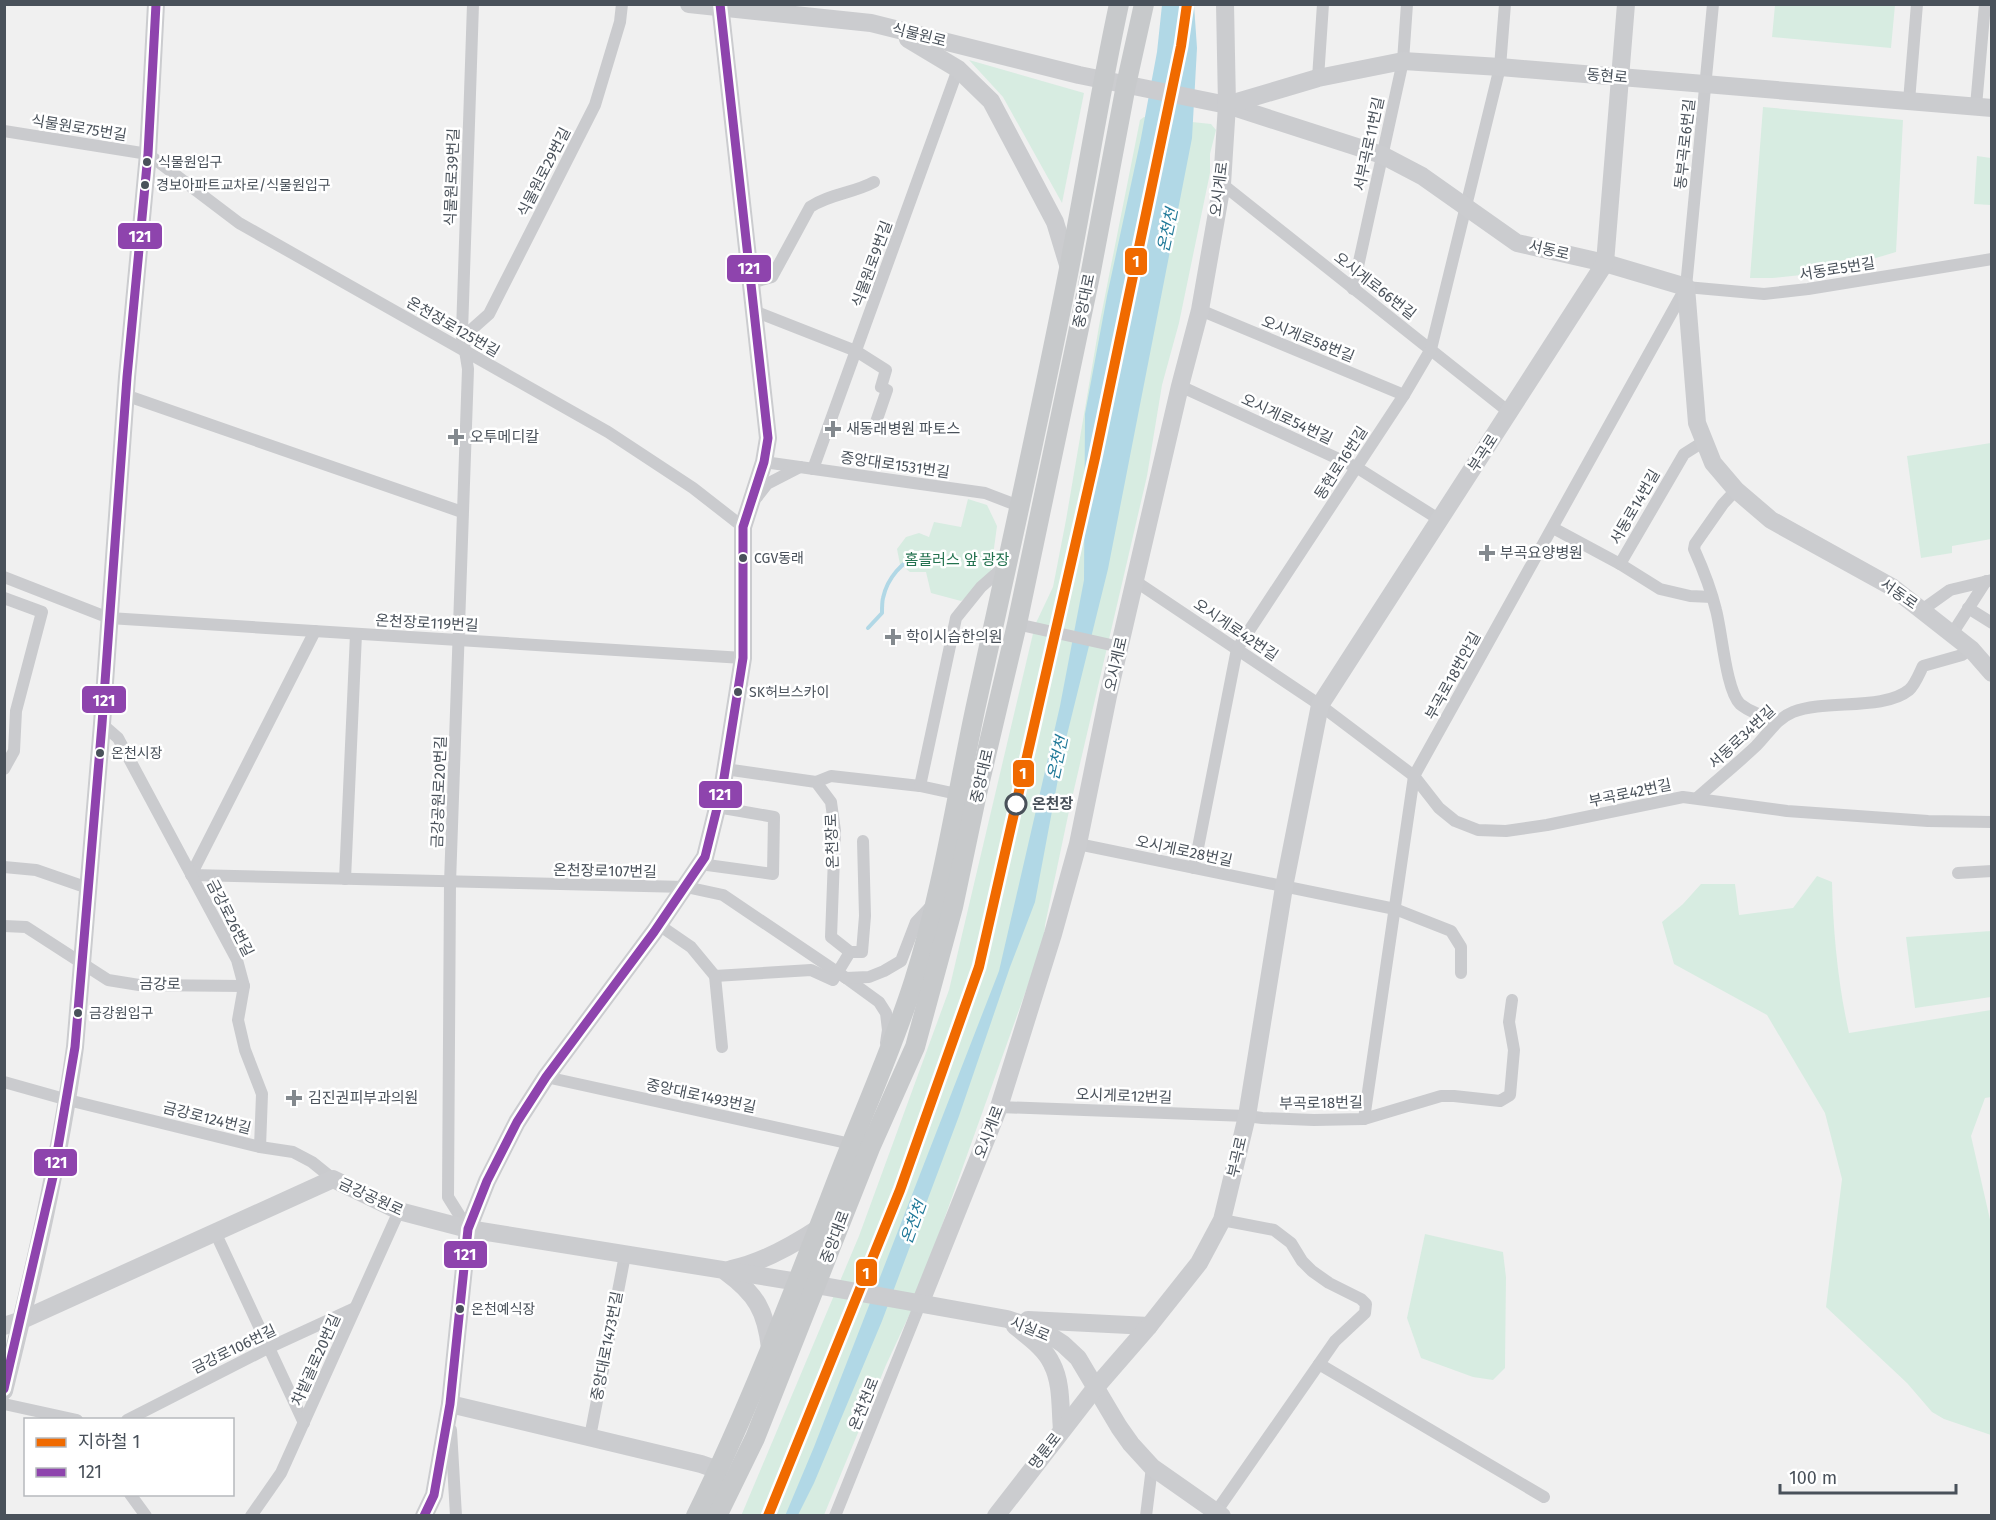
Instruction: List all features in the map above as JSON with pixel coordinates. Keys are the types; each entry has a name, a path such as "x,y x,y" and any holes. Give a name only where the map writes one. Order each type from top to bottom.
{"main road":[{"name":"중앙대로","path":"717,1515 754,1438 807,1284 819,1228 886,1060 915,979 934,903 1069,268 1102,81 1119,4"},
{"name":"중앙대로","path":"696,1515 718,1470 770,1348 807,1284 915,1047 953,907 1017,624 1091,271 1135,87 1144,4"}],"street":[{"path":"4,1391 13,1323 68,1100 75,1047 102,724 125,395 148,154 156,4"},
{"name":"식물원로39번길","path":"463,344 473,4"},
{"name":"식물원로29번길","path":"463,344 489,314 595,105 620,22 622,4"},
{"name":"식물원로","path":"689,4 720,5 871,23 1102,81 1227,105"},
{"name":"오시게로","path":"916,1304 999,1107 1053,934 1078,844 1135,581 1200,310 1221,184 1227,105 1225,4"},
{"path":"1318,78 1323,4"},
{"name":"서부곡로11번길","path":"1353,289 1403,61 1407,4"},
{"name":"동현로16번길","path":"1194,868 1237,649 1431,349 1500,67 1505,4"},
{"name":"부곡로","path":"1096,1388 1199,1263 1222,1220 1247,1116 1284,887 1320,705 1605,263 1626,4"},
{"name":"동부곡로6번길","path":"1686,287 1713,4"},
{"path":"1909,101 1917,4"},
{"path":"1984,107 1985,4"},
{"path":"424,1515 434,1495 450,1404 468,1229 487,1181 517,1122 546,1077 686,887 705,856 725,769 743,658 743,527 764,462 768,438 720,5"},
{"path":"871,23 911,40 958,69 991,101 1055,222 1069,268"},
{"name":"동현로","path":"1227,105 1318,78 1403,61 1984,107"},
{"name":"식물원로9번길","path":"813,469 958,69"},
{"name":"서동로","path":"1227,105 1382,156 1422,176 1517,243 1605,263 1686,287 1697,423 1713,463 1736,490 1771,520 1892,587 1971,649 1992,673"},
{"name":"식물원로75번길","path":"4,131 148,154"},
{"name":"온천장로125번길","path":"148,154 239,223 463,344 608,432 647,450 743,527"},
{"path":"751,283 772,278 810,207 818,201 861,190 874,182"},
{"name":"오시게로66번길","path":"1221,184 1509,412"},
{"name":"서동로5번길","path":"1686,287 1764,294 1809,289 1992,259"},
{"name":"부곡로18번안길","path":"1364,1119 1414,776 1686,287"},
{"name":"오시게로58번길","path":"1200,310 1404,394"},
{"path":"754,311 856,351 886,370 881,387 887,390 875,425"},
{"name":"금강공원로20번길","path":"463,344 468,369 450,883 448,1197 468,1229"},
{"name":"오시게로54번길","path":"1180,386 1356,467 1440,520"},
{"path":"125,395 462,512"},
{"name":"서동로14번길","path":"1703,442 1684,454 1620,564 1660,589 1690,596 1712,597"},
{"name":"중앙대로1531번길","path":"764,462 985,493 1019,506"},
{"path":"750,507 767,484 800,467"},
{"path":"1736,490 1723,504 1695,544 1694,549 1712,597 1735,696 1739,703 1748,709 1763,717 1778,720"},
{"path":"1553,528 1620,564"},
{"path":"920,786 956,618 981,587 1007,564"},
{"name":"온천장로119번길","path":"4,577 109,618 743,658"},
{"path":"1922,610 1950,590 1989,580"},
{"path":"1952,634 1989,580"},
{"name":"오시게로42번길","path":"1135,581 1320,705"},
{"path":"4,598 42,612 16,711 14,751 4,769"},
{"path":"1968,608 1992,623"},
{"path":"1017,624 1120,647"},
{"path":"191,875 315,631"},
{"path":"345,879 356,634"},
{"name":"서동로34번길","path":"1697,798 1758,744 1778,720 1793,712 1820,705 1852,705 1896,698 1911,689 1923,666 1962,655 1971,649"},
{"name":"부곡로42번길","path":"1320,705 1414,776 1439,808 1455,821 1478,830 1506,831 1527,828 1683,797 1787,811 1928,821 1992,822"},
{"name":"금강로26번길","path":"102,724 118,738 237,960 243,986 238,1020 245,1050 262,1094 260,1147"},
{"path":"725,769 816,782 831,776 920,786 957,794"},
{"name":"온천장로","path":"816,782 831,802 835,831 831,937 856,952"},
{"path":"700,864 772,874 774,817 717,807"},
{"path":"715,976 811,970 833,980 842,975 856,952 865,916 863,841"},
{"name":"오시게로28번길","path":"1078,844 1284,887"},
{"path":"4,867 36,870 88,888"},
{"path":"1958,873 1992,871"},
{"name":"온천장로107번길","path":"191,875 686,887 723,895 879,1002 886,1013 888,1030 886,1060"},
{"path":"1284,887 1395,909 1451,931 1461,947 1461,973"},
{"path":"842,975 869,977 901,961 916,922 934,903"},
{"path":"659,924 691,947 715,976 722,1047"},
{"name":"금강로","path":"4,926 26,927 108,980 139,985 243,986"},
{"name":"부곡로18번길","path":"1247,1116 1314,1120 1364,1119 1441,1096 1500,1101 1507,1099 1510,1095 1514,1050 1509,1022 1512,1000"},
{"name":"중앙대로1493번길","path":"546,1077 851,1144"},
{"name":"금강로124번길","path":"4,1082 260,1147 293,1152 312,1161 333,1179"},
{"name":"오시게로12번길","path":"999,1107 1247,1116"},
{"name":"금강공원로","path":"13,1323 333,1179 399,1211 468,1229 807,1284"},
{"name":"차밭골로20번길","path":"251,1515 281,1473 399,1211"},
{"path":"1219,1514 1335,1341 1365,1313 1366,1304 1312,1271 1302,1261 1291,1243 1274,1230 1222,1220"},
{"path":"725,1270 745,1267 801,1240 819,1228"},
{"path":"215,1232 304,1424"},
{"name":"중앙대로1473번길","path":"590,1437 625,1255"},
{"path":"725,1270 756,1300 768,1329 770,1348"},
{"name":"시실로","path":"807,1284 1007,1319 1043,1331 1078,1358 1106,1408 1152,1467 1219,1514"},
{"name":"온천천로","path":"835,1515 916,1304"},
{"name":"금강로106번길","path":"129,1418 268,1348 355,1308"},
{"path":"1007,1319 1149,1326"},
{"path":"1007,1319 1042,1350 1053,1364 1062,1430"},
{"path":"1319,1364 1544,1497"},
{"name":"명륜로","path":"996,1515 1096,1388"},
{"path":"4,1404 72,1418"},
{"path":"450,1404 718,1470"},
{"path":"450,1404 456,1515"},
{"path":"1146,1515 1152,1467"},
{"path":"132,1496 146,1515"}],"green space":[{"path":"1775,5 1895,5 1891,48 1772,37"},
{"path":"969,60 1084,93 1062,203 1003,97"},
{"path":"1763,107 1903,120 1896,252 1829,272 1750,278"},
{"path":"1144,117 1211,124 1216,130 1210,154 1210,173 1179,323 1162,385 1147,476 1069,811 1045,925 1044,940 912,1309 886,1365 824,1515 741,1516 859,1236 949,990 1035,625 1053,587 1099,326 1140,120"},
{"path":"1977,156 1991,158 1991,205 1974,204"},
{"path":"1991,443 1991,539 1952,546 1952,553 1921,558 1907,456"},
{"name":"홈플러스 앞 광장","path":"968,499 987,505 997,526 990,578 961,601 931,593 926,572 910,572 900,564 897,549 906,537 919,533 929,537 934,522 961,527"},
{"path":"1817,876 1832,882 1837,958 1849,1033 1991,1010 1991,1097 1985,1098 1971,1136 1991,1224 1991,1435 1944,1419 1932,1412 1907,1383 1826,1307 1842,1179 1825,1113 1767,1015 1674,964 1662,922 1701,884 1735,884 1739,915 1793,908"},
{"path":"1991,931 1991,997 1915,1008 1906,937"},
{"path":"1425,1234 1503,1252 1506,1277 1505,1368 1493,1380 1473,1377 1421,1358 1407,1318"}],"water":[{"name":"온천천","path":"1162,5 1194,5 1197,48 1192,138 1108,569 1064,747 1035,902 1010,967 959,1116 882,1321 814,1483 798,1515 785,1516 999,971 1060,706 1084,580 1085,414 1107,296 1141,138 1157,52"}],"waterway":[{"path":"868,628 882,613 885,591 896,571 908,561 921,555"}],"metro line":[{"name":"1","path":"768,1516 900,1190 979,967 1095,458 1181,46 1187,4"}],"transit line":[{"name":"121","path":"4,1389 53,1177 75,1047 102,724 127,377 148,154 156,4"},
{"name":"121","path":"424,1516 434,1495 450,1404 468,1229 487,1181 517,1122 546,1077 654,932 705,857 723,784 743,658 743,527 764,462 768,438 720,4"}],"place":[{"name":"식물원입구","path":"147,162"},
{"name":"경보아파트교차로/식물원입구","path":"145,185"},
{"name":"새동래병원 파토스","path":"833,429"},
{"name":"오투메디칼","path":"456,437"},
{"name":"부곡요양병원","path":"1487,553"},
{"name":"CGV동래","path":"743,558"},
{"name":"학이시습한의원","path":"893,637"},
{"name":"SK허브스카이","path":"738,692"},
{"name":"온천시장","path":"100,753"},
{"name":"온천장","path":"1016,804"},
{"name":"금강원입구","path":"78,1013"},
{"name":"김진권피부과의원","path":"294,1098"},
{"name":"온천예식장","path":"460,1309"}]}
